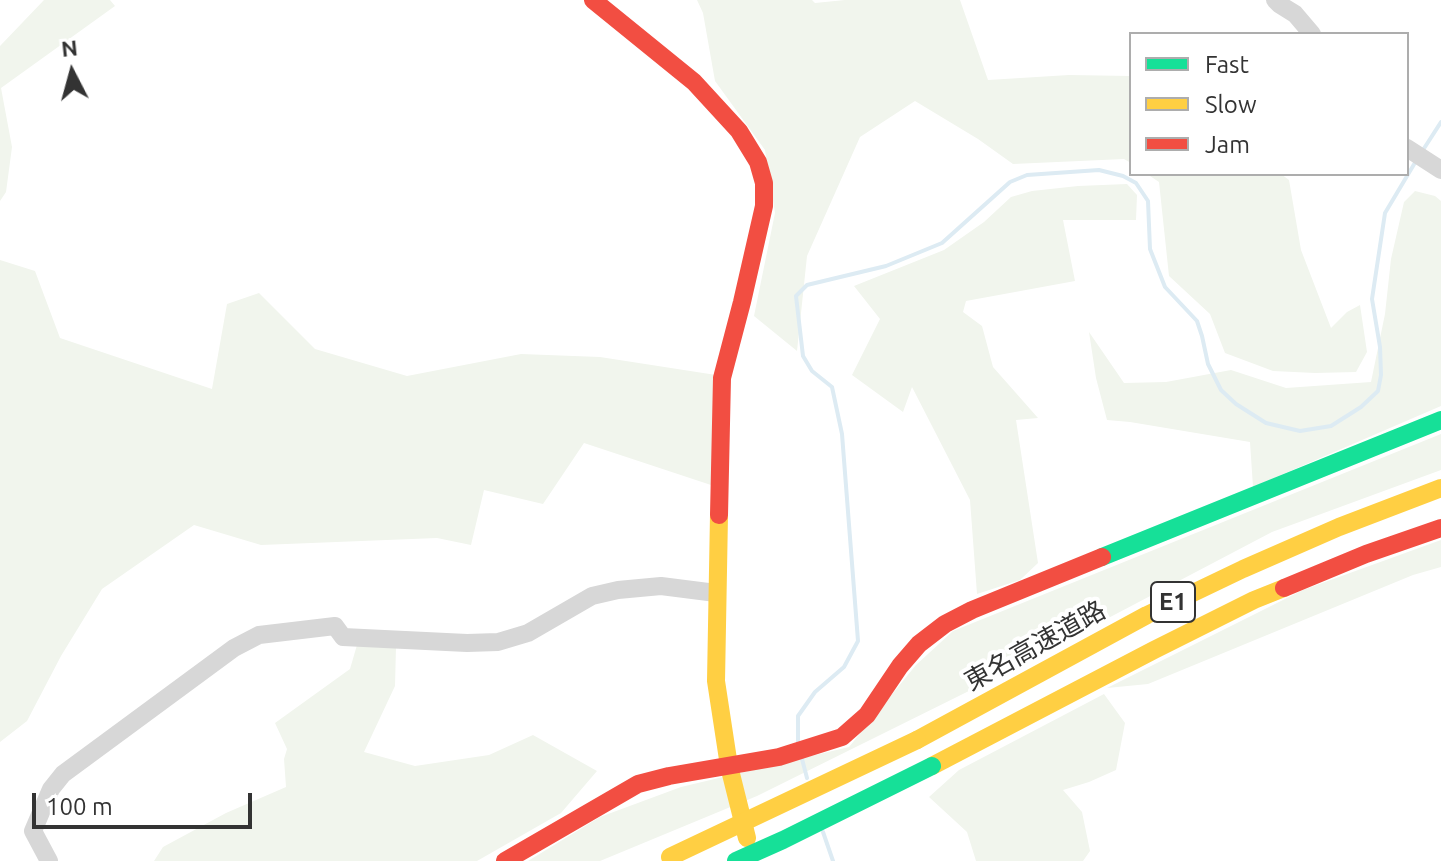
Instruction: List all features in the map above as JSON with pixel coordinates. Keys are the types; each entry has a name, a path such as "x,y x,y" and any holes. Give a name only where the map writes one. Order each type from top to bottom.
{"main road":[{"path":"593,0 694,82 739,131 758,162 764,183 764,206 722,378 716,593 716,681 729,766 753,861"},
{"path":"505,861 638,784 779,757 842,737 867,715 919,644 945,624 972,610 1441,420"},
{"name":"東名高速道路","path":"665,859 917,740 1175,602 1339,527 1441,488"},
{"name":"E1","path":"736,861 932,766 1254,600 1366,554 1441,528"}],"street":[{"path":"1275,0 1295,14 1310,32"},
{"path":"1409,149 1441,170"},
{"path":"49,861 33,831 51,789 63,774 234,648 259,635 335,626 343,637 498,642 528,633 592,596 618,590 661,586 716,593"}],"shaded area":[{"path":"44,0 110,0 115,6 1,88 12,147 6,192 0,201 0,46"},
{"path":"697,0 812,0 815,3 960,0 988,80 1069,75 1129,76 1129,162 1124,159 1013,164 915,101 860,137 807,256 797,351 754,316 775,213 765,150 715,81 703,13"},
{"path":"1150,176 1284,176 1289,180 1301,250 1331,328 1347,312 1360,305 1367,352 1356,372 1273,371 1225,353 1210,314 1169,276 1159,182"},
{"path":"1127,184 1137,195 1136,220 1063,220 1075,281 966,301 963,312 982,326 993,367 1038,418 1016,420 1038,563 1020,580 977,594 970,500 912,387 903,412 852,375 880,319 854,286 944,250 984,222 1011,197 1032,191"},
{"path":"1415,191 1435,196 1441,201 1441,406 1253,487 1250,442 1107,420 1089,332 1124,383 1166,382 1231,370 1286,388 1371,382 1385,314 1391,259 1404,202"},
{"path":"0,260 35,271 60,338 212,389 227,304 259,293 315,349 407,376 521,354 600,357 716,375 714,486 584,443 543,504 484,490 471,545 437,538 261,545 194,525 102,589 61,656 27,721 0,742"},
{"path":"1441,434 1441,470 1272,532 979,686 757,796 600,861 528,861 600,817 681,787 849,747 916,665 953,631"},
{"path":"1441,540 1441,567 1413,575 1148,684 1107,688 1303,590"},
{"path":"357,645 396,647 395,686 364,752 415,766 489,755 533,735 597,771 561,813 477,861 154,861 163,847 226,813 286,787 284,759 287,749 275,723 350,669"},
{"path":"1104,694 1125,723 1116,770 1063,790 1082,812 1090,851 1083,861 976,861 967,832 929,797 959,770"}],"waterway":[{"path":"1423,150 1441,122"},
{"path":"1409,173 1416,161"},
{"path":"798,743 798,716 815,692 844,667 858,641 842,434 832,387 812,371 803,356 796,296 807,285 886,266 942,243 1010,182 1027,175 1099,170 1123,176 1136,183 1148,201 1150,249 1165,287 1197,321 1208,364 1221,390 1236,404 1266,423 1300,431 1331,426 1361,407 1378,391 1380,347 1372,299 1385,213 1407,176"},
{"path":"802,759 807,778"},
{"path":"823,832 833,861"}],"traffic: fast":[{"path":"1102,557 1441,420"},
{"path":"736,861 932,766"}],"traffic: slow":[{"path":"917,740 1147,615 1339,527 1441,488"},
{"path":"719,515 716,681 729,766 747,838"},
{"path":"932,766 1154,650 1284,588"},
{"path":"670,857 917,740"}],"traffic: jam":[{"path":"593,0 694,82 739,131 758,162 764,183 764,206 722,378 719,515"},
{"path":"1284,588 1366,554 1441,528"},
{"path":"505,861 638,784 779,757 842,737 867,715 919,644 945,624 1102,557"}]}
